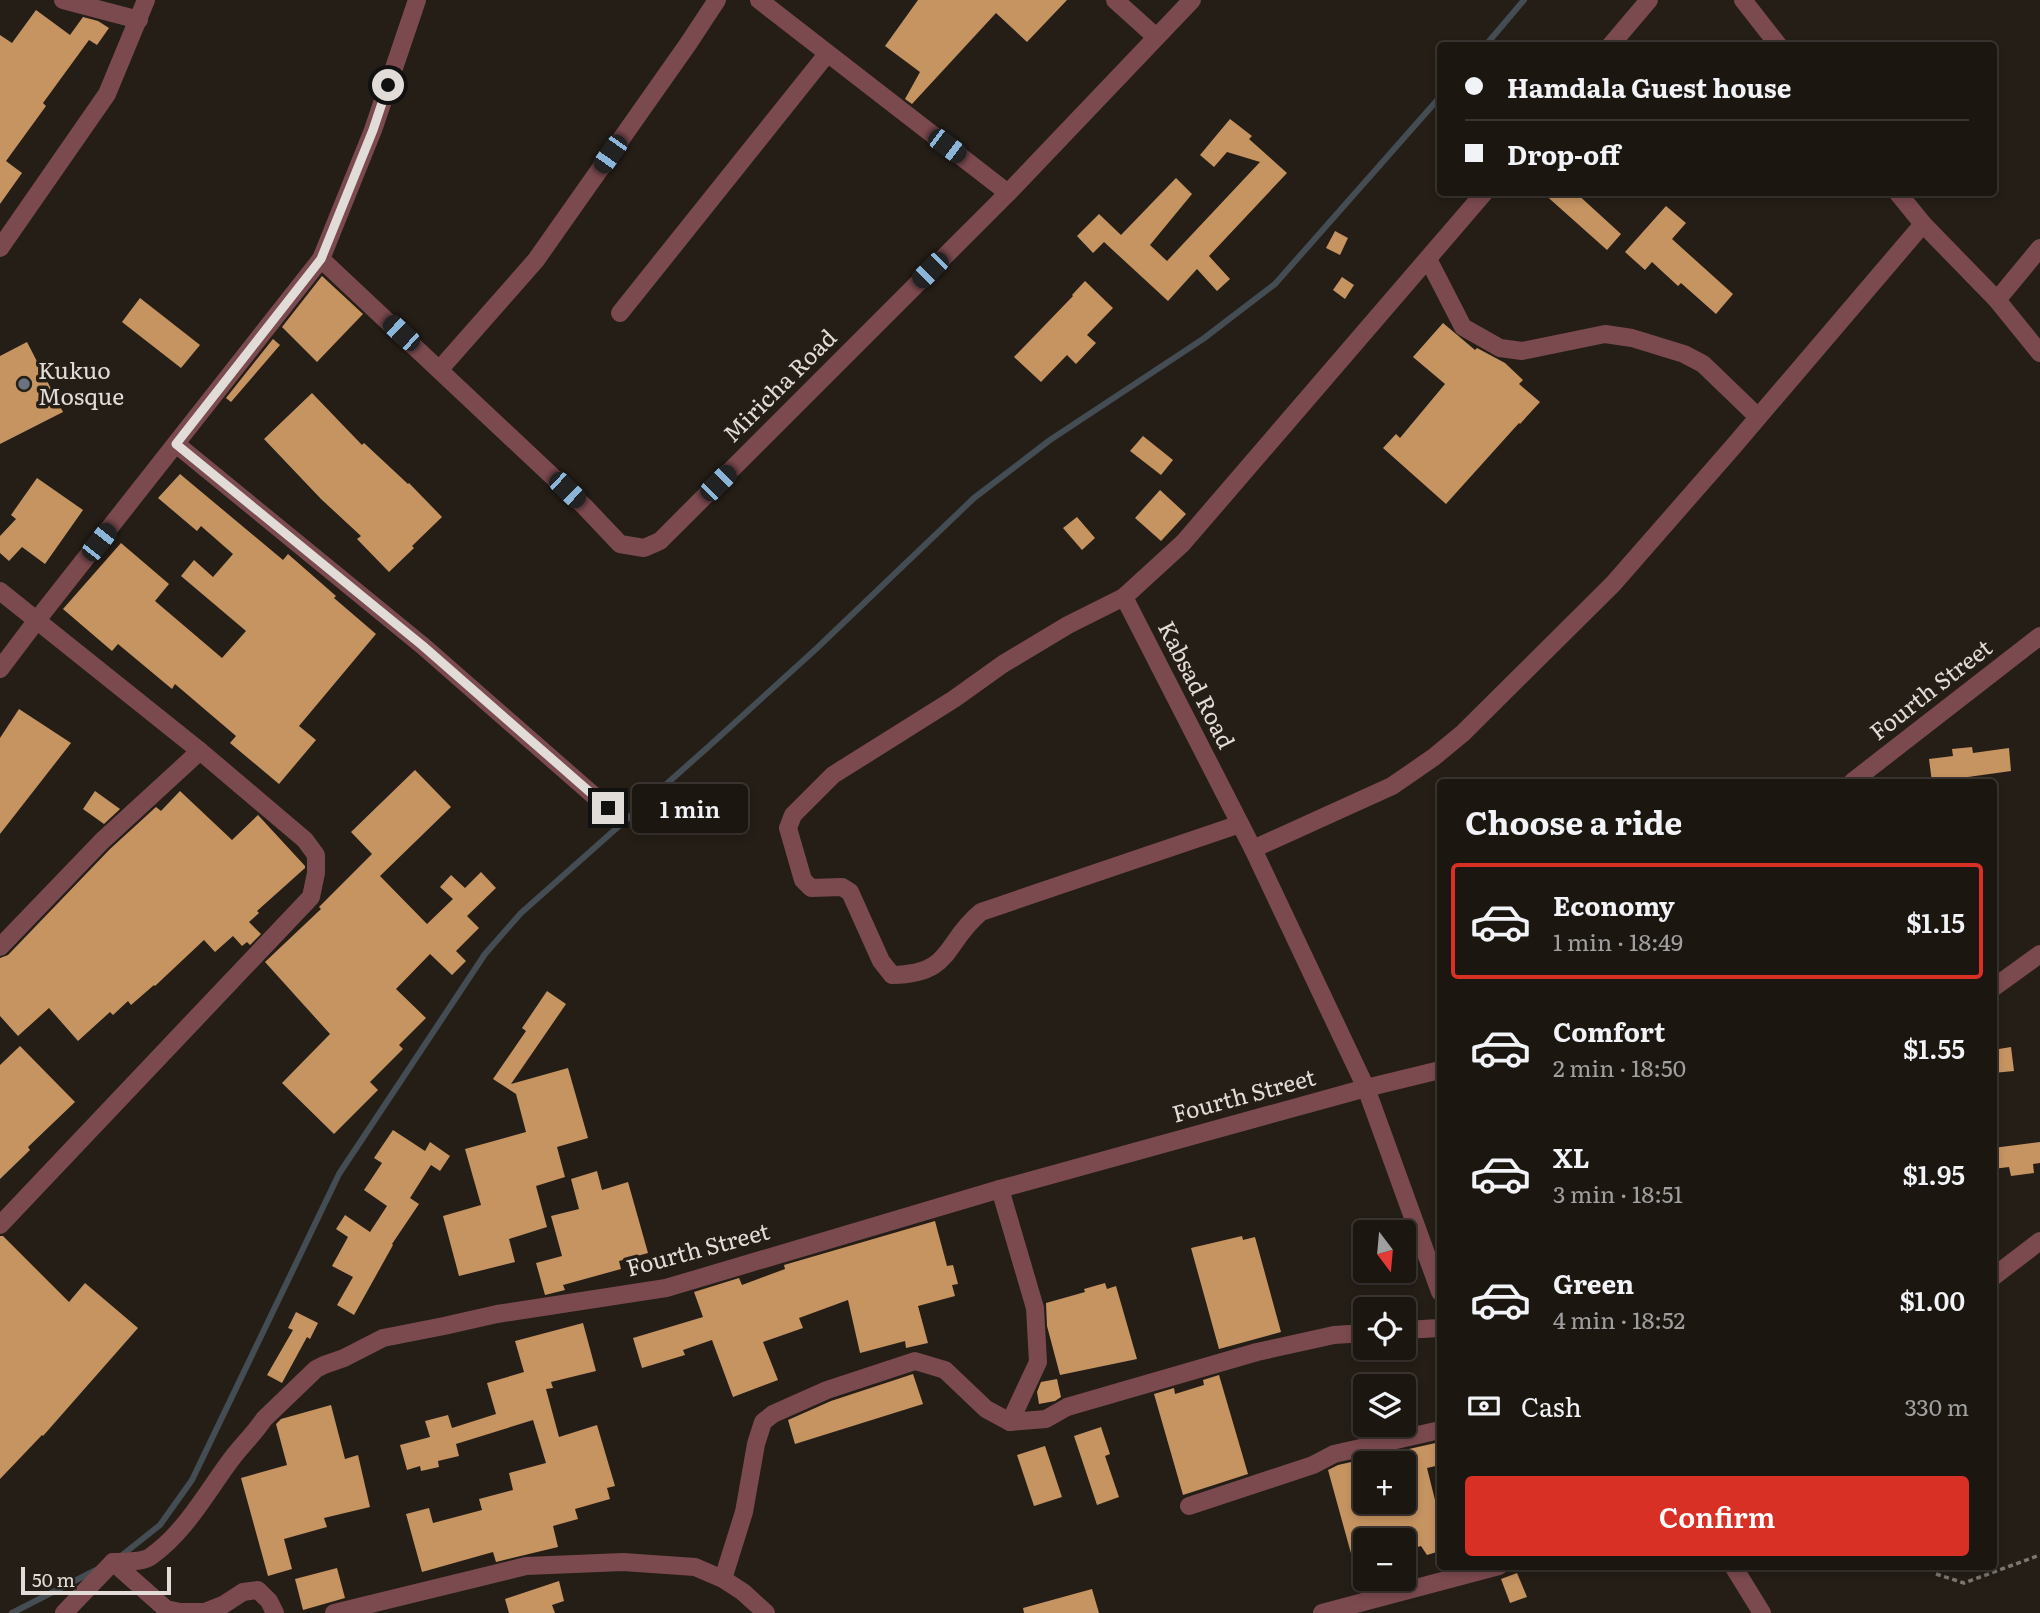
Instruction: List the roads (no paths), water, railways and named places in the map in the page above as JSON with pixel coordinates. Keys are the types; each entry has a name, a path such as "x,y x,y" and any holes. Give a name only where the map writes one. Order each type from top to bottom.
{"street":[{"path":"63,0 139,20"},
{"path":"0,248 107,94 146,0"},
{"path":"0,669 321,259 373,130 417,0"},
{"path":"440,369 536,260 717,0"},
{"path":"759,0 1008,193"},
{"path":"1115,0 1156,37"},
{"name":"Miricha Road","path":"321,259 585,507 620,544 644,548 660,541 1008,193 1192,0"},
{"path":"1613,42 1649,0"},
{"path":"1743,0 1776,42"},
{"path":"621,313 827,54"},
{"path":"1240,824 981,912 971,920 949,953 932,968 913,975 892,975 881,961 850,892 842,887 811,888 803,880 788,828 793,815 833,775 954,699 1003,664 1068,625 1124,597 1183,543 1482,196"},
{"path":"1900,196 1923,224 1997,300 2040,353"},
{"path":"1253,849 1392,786 1434,757 1462,733 1613,584 1923,224"},
{"path":"1997,300 2040,247"},
{"path":"1428,259 1463,327 1500,348 1521,351 1605,334 1632,338 1684,354 1703,364 1758,416"},
{"path":"176,444 423,646 608,808"},
{"path":"0,591 200,751 305,840 316,855 316,873 311,897 0,1225"},
{"name":"Kabsad Road","path":"1124,597 1253,849 1366,1088 1437,1284"},
{"name":"Fourth Street","path":"1856,779 2040,636"},
{"path":"0,947 102,841 200,751"},
{"path":"1997,985 2040,954"},
{"name":"Fourth Street","path":"113,1562 147,1559 179,1531 205,1499 211,1486 247,1438 308,1376 324,1364 344,1358 383,1338 497,1314 666,1288 1000,1189 1437,1071"},
{"path":"1000,1189 1035,1308 1038,1362 1010,1422"},
{"path":"1997,1274 2040,1241"},
{"path":"1416,1329 1437,1328"},
{"path":"723,1579 744,1512 756,1444 764,1422 773,1414 827,1390 915,1361 945,1370 986,1409 1010,1422 1046,1419 1067,1407 1257,1352 1334,1335 1353,1334"},
{"path":"1189,1506 1313,1465 1334,1454 1437,1431"},
{"path":"64,1613 113,1562 166,1609 205,1612 223,1605 243,1592 258,1590 269,1601 275,1613"},
{"path":"334,1613 526,1566 623,1562 695,1567 723,1579 743,1592 766,1613"},
{"path":"1322,1613 1484,1570"},
{"path":"1735,1570 1759,1612"}],"waterway":[{"path":"1488,42 1524,0"},
{"path":"121,1556 160,1525 192,1480 339,1174 485,954 521,913 816,649 974,498 1050,440 1203,339 1275,284 1437,100"},
{"path":"12,1613 96,1570"}],"place":[{"name":"Kukuo Mosque","path":"24,384"}]}
